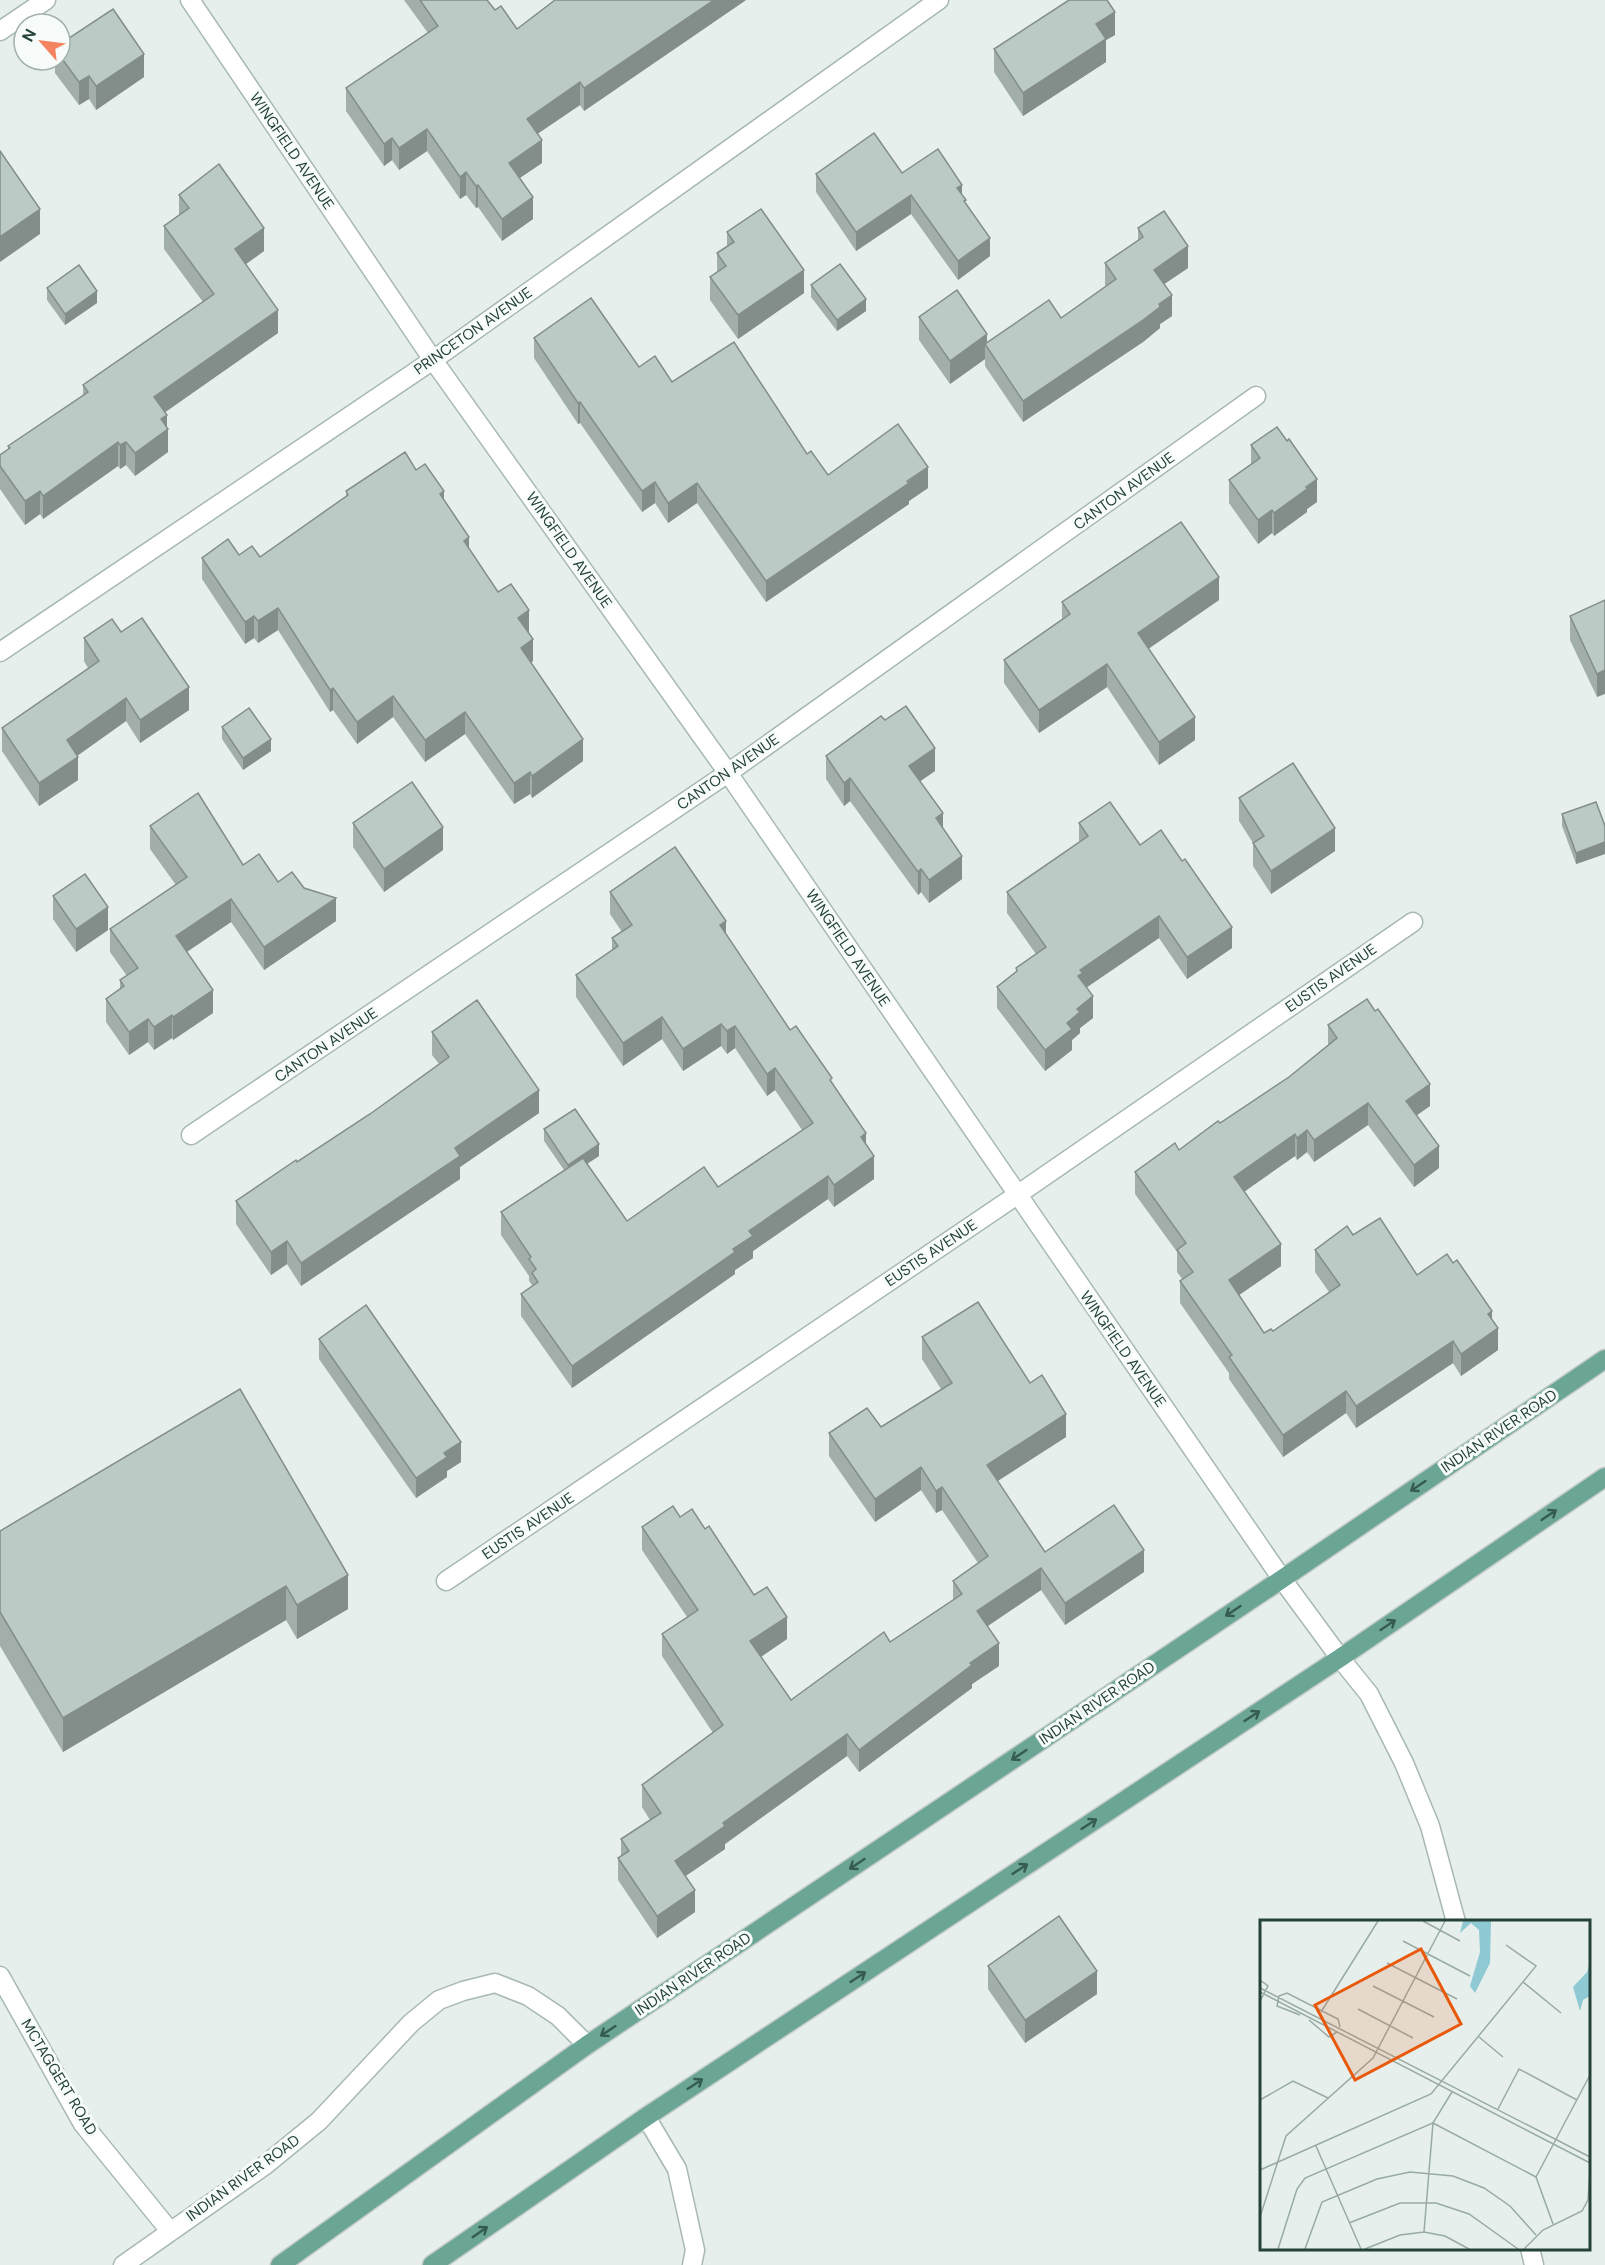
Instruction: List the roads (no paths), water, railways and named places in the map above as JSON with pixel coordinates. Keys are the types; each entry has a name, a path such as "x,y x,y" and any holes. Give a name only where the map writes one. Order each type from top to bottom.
{"main road":[{"name":"INDIAN RIVER ROAD","path":"280,2265 587,2045 1282,1579 1605,1359"},
{"path":"432,2265 646,2117 1340,1658 1605,1477"}],"street":[{"path":"0,31 46,0"},
{"name":"WINGFIELD AVENUE","path":"190,0 433,360 728,773 1282,1579 1369,1694 1404,1763 1430,1826 1455,1920"},
{"name":"PRINCETON AVENUE","path":"0,652 433,360 939,0"},
{"name":"CANTON AVENUE","path":"191,1136 728,773 1256,396"},
{"name":"EUSTIS AVENUE","path":"446,1581 1017,1195 1413,922"},
{"name":"MCTAGGERT ROAD","path":"0,1976 83,2124 170,2231"},
{"name":"INDIAN RIVER ROAD","path":"123,2265 264,2166 319,2121 411,2023 439,2000 495,1983 528,1995 558,2016 587,2045"},
{"path":"646,2117 677,2169 695,2250 692,2265"},
{"path":"1530,2250 1533,2265"}]}
